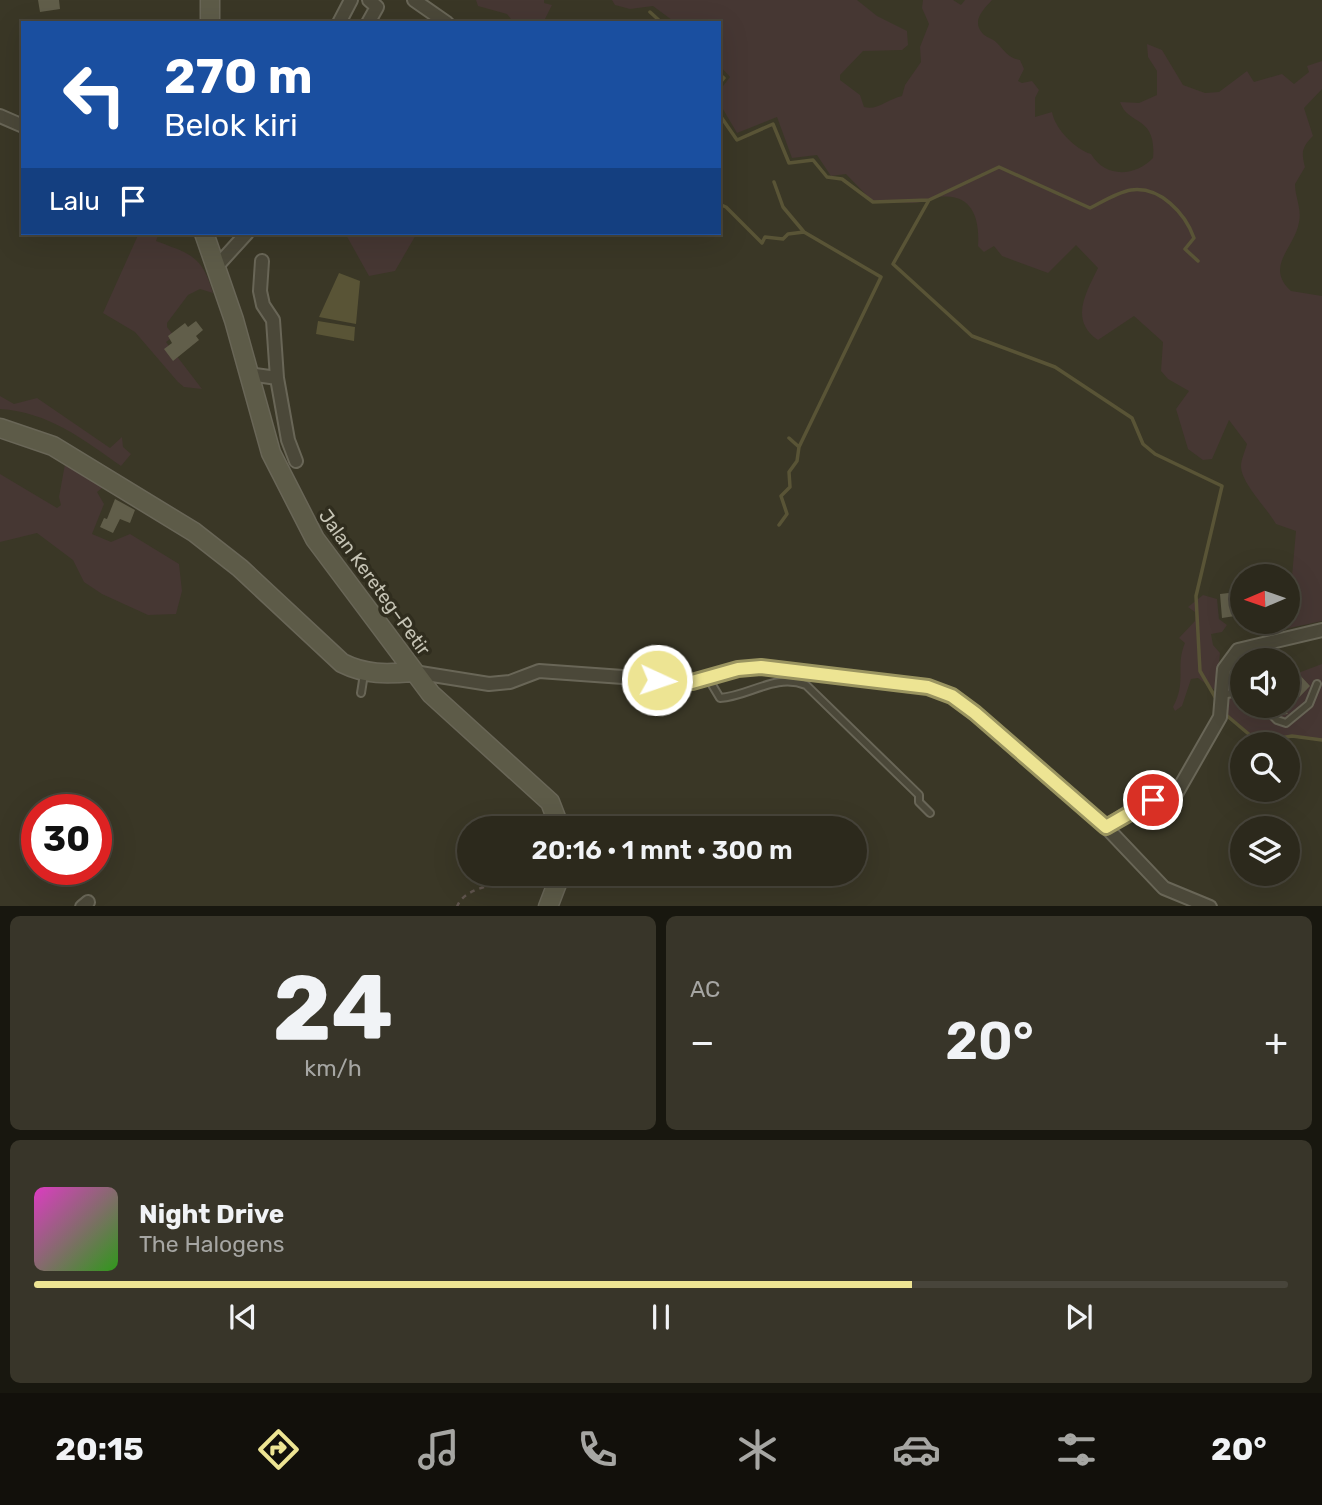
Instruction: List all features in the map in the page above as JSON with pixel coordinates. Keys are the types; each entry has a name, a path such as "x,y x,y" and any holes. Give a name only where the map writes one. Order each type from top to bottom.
{"street":[{"path":"210,0 211,21"},
{"path":"340,21 351,0"},
{"path":"369,0 377,7 369,21"},
{"path":"414,0 444,21"},
{"path":"0,116 21,125"},
{"name":"Jalan Kereteg–Petir","path":"205,235 217,266 271,453 315,539 413,672 443,706 550,802 555,816"},
{"path":"217,266 245,235"},
{"path":"262,261 260,291 263,305 273,320 277,378 288,440 296,461"},
{"path":"249,374 277,378"},
{"path":"0,428 53,446 194,531 240,568 342,663 365,673 413,672 489,684 510,682 539,671 683,682 738,669 761,667 825,677 904,682 952,696 1106,827 1164,888 1210,906"},
{"path":"1106,827 1146,802 1165,800 1176,794 1222,702 1224,670 1238,650 1322,630"},
{"path":"548,906 556,886"}],"lane":[{"path":"361,693 365,673"},
{"path":"708,678 720,698 740,696 765,684 806,685 919,795 919,802 930,813"},
{"path":"1300,711 1309,704 1317,684"},
{"path":"1222,702 1230,698"},
{"path":"1275,718 1286,723 1292,718"}],"path":[{"path":"457,906 465,894 495,886"}],"shaded area":[{"path":"476,0 544,0 544,3 552,5 544,21 512,21 507,14 478,6"},
{"path":"612,0 857,0 877,16 907,31 908,45 902,50 863,51 840,75 840,80 860,95 864,107 869,108 902,96 905,85 921,62 920,47 929,24 922,8 923,0 953,0 961,5 965,0 992,0 980,16 978,25 985,35 1010,56 1020,60 1024,69 1018,81 1032,81 1039,90 1035,98 1035,117 1052,112 1057,125 1072,143 1091,154 1104,167 1120,172 1138,169 1153,158 1151,134 1124,110 1120,102 1139,103 1157,95 1157,71 1148,57 1147,44 1162,50 1183,85 1205,93 1219,92 1247,71 1254,82 1282,74 1294,84 1309,72 1307,66 1322,61 1322,89 1304,108 1313,136 1305,147 1305,167 1295,184 1299,222 1283,257 1280,273 1283,282 1291,291 1322,296 1322,621 1300,626 1300,564 1293,564 1296,531 1276,524 1245,480 1241,466 1247,444 1229,420 1212,459 1203,460 1188,449 1176,409 1189,391 1168,379 1161,371 1163,342 1134,316 1098,340 1089,332 1084,324 1083,306 1098,268 1076,245 1048,273 1002,256 994,246 984,252 978,246 976,218 967,204 960,199 940,197 916,203 873,202 846,174 831,176 817,155 792,158 777,117 737,133 721,106 721,89 730,77 721,67 721,21 673,21 653,6 630,9 615,5"},
{"path":"138,235 158,235 156,241 193,258 204,271 213,293 200,289 188,295 167,323 174,336 166,342 202,389 184,387 135,332 103,313"},
{"path":"346,235 416,235 395,271 369,276"},
{"path":"339,273 360,281 356,324 319,317"},
{"path":"318,321 355,327 354,341 316,334"},
{"path":"0,396 14,404 37,398 110,448 122,437 123,447 131,454 121,466 64,428 34,415 0,409"},
{"path":"0,424 33,431 59,444 108,483 97,492 104,504 92,534 111,542 130,534 179,564 182,591 176,614 148,615 102,594 84,582 73,560 37,533 0,542 0,474 57,508 61,505 59,497 65,464"},
{"path":"1203,595 1217,599 1219,619 1227,625 1222,632 1211,634 1213,645 1220,653 1216,691 1198,678 1191,679 1182,706 1175,711 1173,707 1179,689 1185,643 1179,638 1195,621 1195,612 1188,607"},
{"path":"1322,664 1322,740 1300,737 1300,732 1246,732 1230,718 1300,718 1300,672"},
{"path":"1230,676 1230,718 1221,710 1222,678"}],"building":[{"path":"38,0 59,0 60,9 40,12"},
{"path":"196,321 203,330 196,336 199,340 173,361 164,349 172,343 168,336 185,323 188,327"},
{"path":"115,499 135,510 130,523 120,519 113,533 100,527 104,518 107,519"},
{"path":"1230,593 1230,617 1222,618 1220,594"},
{"path":"1300,675 1310,686 1300,696"}],"waterway":[{"path":"650,12 660,21"},
{"path":"721,76 724,78 721,82"},
{"path":"721,117 737,140 773,124 789,163 813,160 827,177 842,179 873,202 929,200 999,167 1090,208 1126,191 1152,192 1170,203 1184,219 1194,238 1185,249 1198,261"},
{"path":"774,182 783,207 804,232 881,277 799,447"},
{"path":"929,200 893,264 972,336 1055,367 1132,418 1143,444 1155,454 1222,486 1196,596 1200,671 1218,702"},
{"path":"721,205 762,243 765,237 783,239 788,234 804,232"},
{"path":"779,525 787,514 781,496 790,487 789,472 797,461 799,447 789,438"},
{"path":"1225,714 1251,736 1264,741 1292,736 1322,740"}],"route":[{"path":"657,680 692,682 738,669 761,667 825,677 904,682 928,687 952,696 975,713 1106,827 1140,805 1153,800"}]}
